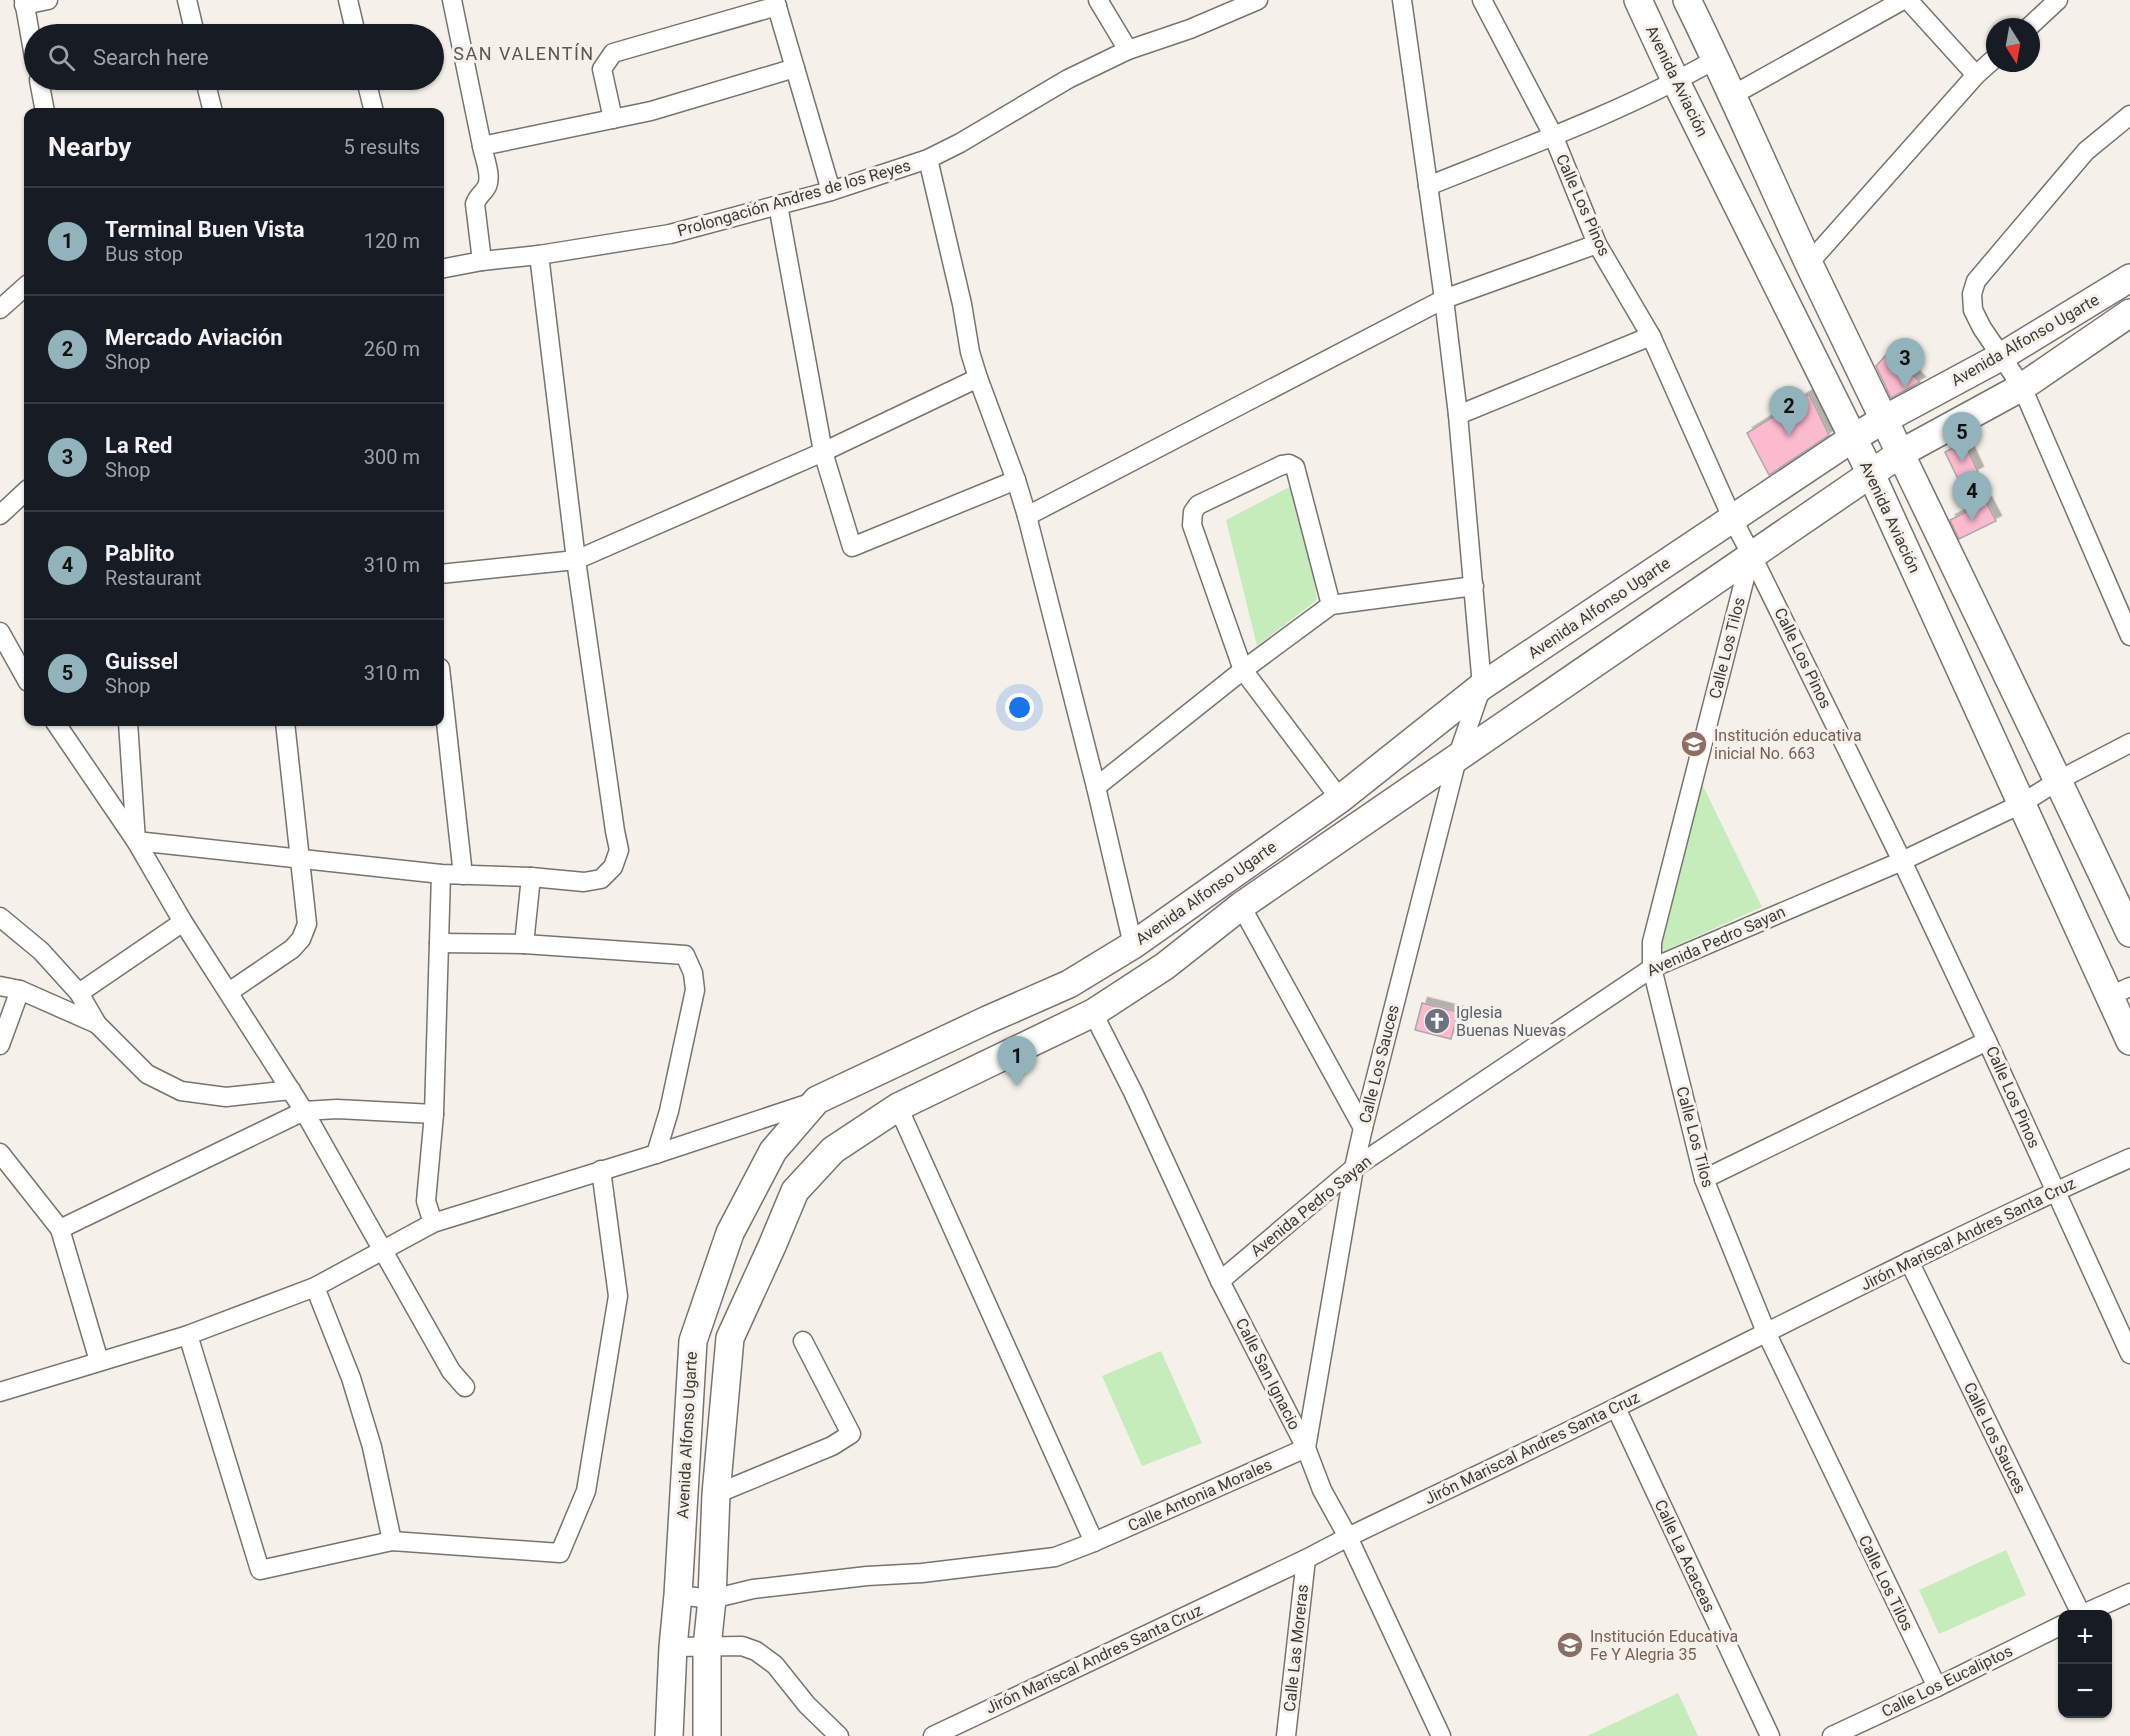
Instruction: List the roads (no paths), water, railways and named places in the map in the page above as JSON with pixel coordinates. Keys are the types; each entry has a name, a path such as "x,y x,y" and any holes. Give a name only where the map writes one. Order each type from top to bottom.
{"main road":[{"name":"Avenida Aviación","path":"1638,0 1676,82 1871,474 2021,804 2120,992 2130,1041"},
{"path":"1691,1 1731,96 1809,263 2059,780 2130,933"},
{"name":"Avenida Alfonso Ugarte","path":"669,1736 693,1341 730,1233 773,1151 817,1100 1069,984 1133,945 1340,799 1482,687 1853,438 2002,356 2130,278"},
{"name":"Avenida Alfonso Ugarte","path":"707,1736 707,1647 712,1599 716,1494 729,1338 795,1191 833,1150 898,1107 1093,1014 1165,966 1240,906 1751,554 1901,453 2022,387 2130,313"}],"street":[{"path":"28,24 24,2 48,0"},
{"path":"187,0 193,24"},
{"path":"348,0 354,24"},
{"path":"452,0 489,177 486,188 478,195 475,204 482,261"},
{"path":"1098,0 1128,50"},
{"name":"Prolongación Andres de los Reyes","path":"444,269 482,261 539,255 670,234 831,190 928,159 960,143 1068,79 1128,50 1190,29 1258,0"},
{"path":"1402,0 1458,414 1482,687"},
{"name":"Calle Los Pinos","path":"1482,0 1553,135 1598,244 1651,336 1732,519 1902,861 1988,1041 2130,1354"},
{"path":"1731,96 1903,0"},
{"path":"1908,0 1976,75"},
{"path":"2039,18 2058,0"},
{"path":"614,119 602,69 613,53 776,3 831,190"},
{"path":"1428,186 1676,82 1716,59"},
{"path":"1809,263 1986,66"},
{"path":"482,146 651,111 795,68"},
{"path":"41,90 44,108"},
{"path":"208,90 212,108"},
{"path":"368,90 373,108"},
{"path":"2130,115 2086,151 1976,281 1972,294 1974,310 1982,328 2022,387 2130,636"},
{"path":"928,159 962,304 970,352 1027,516 1096,787 1133,945"},
{"path":"778,205 823,452 852,547 1016,480"},
{"path":"1027,516 1444,298 1598,244"},
{"path":"136,841 441,874 531,877 584,882 601,879 613,867 619,850 576,560 539,255"},
{"path":"0,309 24,288"},
{"path":"1458,414 1651,336"},
{"path":"444,574 576,560 823,452 978,378"},
{"path":"1331,605 1295,466 1282,465 1198,505 1193,513 1192,525 1243,670 1340,799"},
{"path":"0,514 24,493"},
{"name":"Calle Los Tilos","path":"1751,554 1652,942 1652,968 1704,1179 1766,1332 1936,1687"},
{"path":"1096,787 1243,670 1331,605 1474,586"},
{"path":"0,633 24,674"},
{"name":"Calle Los Sauces","path":"1306,1448 1354,1168 1363,1128 1458,756 1482,687"},
{"path":"444,704 463,875"},
{"path":"58,726 136,841 183,922 304,1111 451,1371 465,1387"},
{"path":"128,726 136,841"},
{"path":"229,992 292,949 302,939 307,924 285,726"},
{"name":"Avenida Pedro Sayan","path":"1221,1281 1354,1168 1652,968 1902,861 2021,804 2059,780 2130,743"},
{"path":"433,1223 426,1200 434,1113 441,874"},
{"path":"525,944 531,877"},
{"path":"1240,906 1363,1128"},
{"path":"0,917 40,951 80,993 97,1024 147,1074 181,1091 226,1097 291,1090"},
{"path":"80,993 183,922"},
{"path":"439,943 525,944 685,955 693,973 695,990 669,1111 656,1154"},
{"path":"0,986 20,990 97,1024"},
{"path":"0,1046 20,990"},
{"name":"Calle San Ignacio","path":"1093,1014 1133,1092 1221,1281 1306,1448 1322,1490 1348,1537 1441,1736"},
{"path":"1704,1179 1988,1041"},
{"path":"0,1392 188,1335 315,1287 433,1223 656,1154 817,1100"},
{"path":"898,1107 1094,1542"},
{"path":"60,1229 304,1111 337,1109 434,1113"},
{"path":"0,1153 60,1229 99,1361"},
{"name":"Jirón Mariscal Andres Santa Cruz","path":"933,1736 1306,1559 1616,1408 1909,1261 2130,1158"},
{"path":"188,1335 260,1570 392,1541 560,1553 586,1491 618,1296 601,1170"},
{"name":"Calle Los Sauces","path":"1909,1261 2080,1610"},
{"path":"315,1287 351,1378 372,1447 392,1541"},
{"path":"716,1494 832,1446 851,1434 803,1341"},
{"name":"Calle La Acaceas","path":"1616,1408 1770,1736"},
{"name":"Calle Antonia Morales","path":"712,1599 753,1589 1055,1557 1306,1448"},
{"name":"Calle Las Moreras","path":"1286,1736 1306,1559"},
{"path":"2091,1610 2130,1593"},
{"path":"678,1595 712,1599"},
{"name":"Calle Los Eucaliptos","path":"1832,1736 2058,1627"},
{"path":"673,1647 742,1646 766,1658 775,1665 807,1705 838,1736"}],"place":[{"name":"La Red","path":"1905,388"},
{"name":"Mercado Aviación","path":"1789,436"},
{"name":"Guissel","path":"1962,462"},
{"name":"Pablito","path":"1972,521"},
{"name":"Institución educativa inicial No. 663","path":"1694,744"},
{"name":"Iglesia Buenas Nuevas","path":"1437,1021"},
{"name":"Terminal Buen Vista","path":"1017,1086"},
{"name":"Institución Educativa Fe Y Alegria 35","path":"1570,1645"}],"district":[{"name":"SAN VALENTÍN","path":"524,53"}]}
